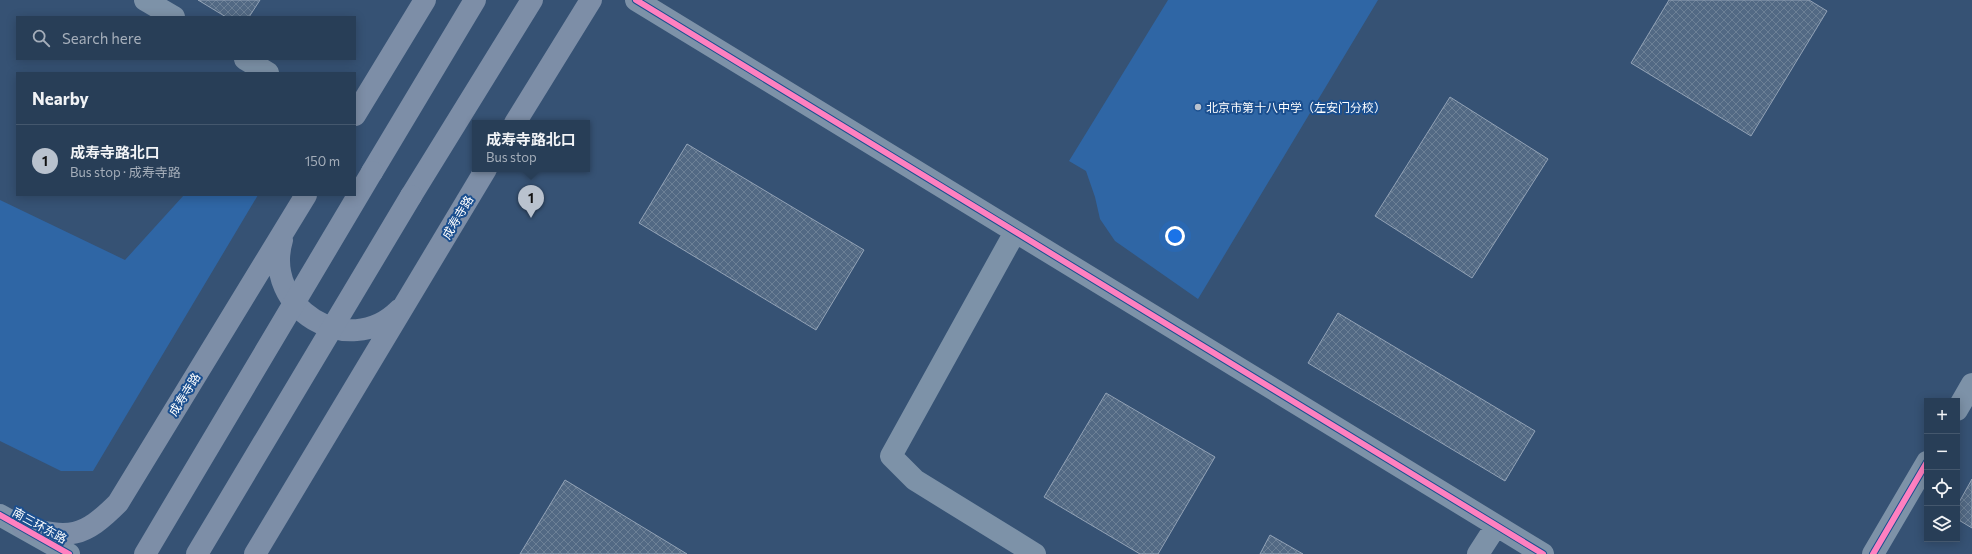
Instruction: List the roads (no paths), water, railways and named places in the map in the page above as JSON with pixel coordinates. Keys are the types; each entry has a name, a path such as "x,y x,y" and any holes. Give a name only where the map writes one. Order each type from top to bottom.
{"main road":[{"path":"356,113 425,0"},
{"path":"145,554 475,0"},
{"path":"197,554 411,196 532,0"},
{"path":"517,120 591,0"},
{"name":"成寿寺路","path":"255,554 484,172"},
{"name":"成寿寺路","path":"23,528 62,536 83,532 102,519 118,503 305,196"},
{"path":"284,231 279,253 279,265 282,282 300,310 313,320 329,328 346,330 363,329 380,324 394,315 406,303"}],"street":[{"path":"145,0 172,16"},
{"path":"636,0 1543,554"},
{"path":"246,60 266,72"},
{"path":"1015,232 891,456 915,480 1035,554"},
{"path":"1960,405 1972,384"},
{"path":"1874,554 1924,467"},
{"name":"南三环东路","path":"0,515 69,554"},
{"path":"1478,554 1496,526"}],"place":[{"name":"北京市第十八中学（左安门分校）","path":"1198,107"},
{"name":"成寿寺路北口","path":"531,218"}]}
